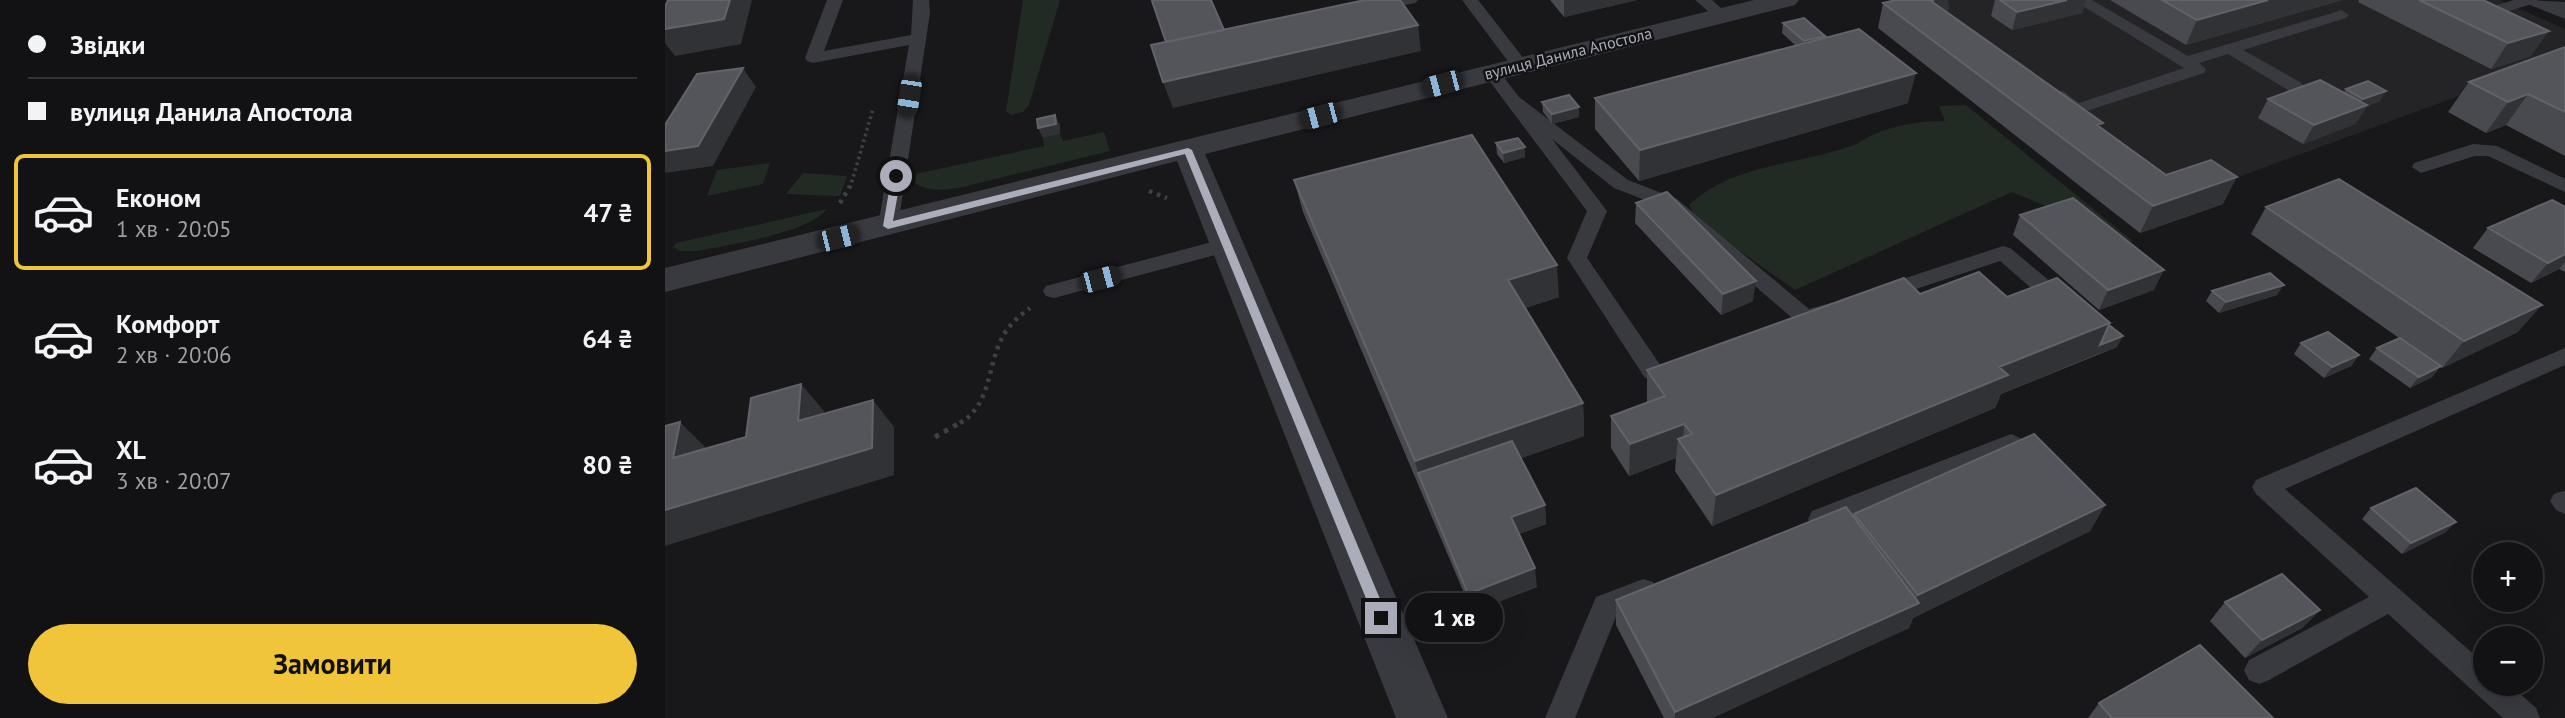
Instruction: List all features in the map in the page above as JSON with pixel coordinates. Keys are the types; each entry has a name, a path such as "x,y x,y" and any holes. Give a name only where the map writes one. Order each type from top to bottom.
{"street":[{"name":"вулиця Данила Апостола","path":"665,280 888,226 1505,68 1712,8 1786,0"},
{"path":"2539,0 2565,11"},
{"path":"1188,150 1422,718"}],"lane":[{"path":"835,0 813,58 918,38"},
{"path":"888,226 922,13 921,0"},
{"path":"1356,9 1410,0"},
{"path":"1469,0 1505,68 1512,100 1597,211 1577,258 1653,372"},
{"path":"2046,87 2077,109 2198,69 2081,0"},
{"path":"2466,19 2530,0"},
{"path":"2185,62 2341,15"},
{"path":"2229,48 2294,86"},
{"path":"1512,100 1621,184 1670,204 1806,318 2003,253 2064,305"},
{"path":"2420,167 2473,150 2491,150 2565,186"},
{"path":"1054,291 1227,245"},
{"path":"2473,672 2265,487 2565,356"},
{"path":"1796,530 2011,444 2055,487"},
{"path":"1560,718 1606,606 1669,580"},
{"path":"2259,670 2390,599"},
{"path":"2500,696 2525,718"}],"path":[{"path":"835,208 848,193 875,105"},
{"path":"935,437 968,418 984,397 1003,336 1019,316 1054,291"}],"shaded area":[{"path":"1023,0 1060,0 1029,105 1023,112 1011,115 1006,111"},
{"path":"1936,0 2500,0 2565,29 2565,57 2189,195 1916,5"},
{"path":"1966,105 2135,243 2012,192 1795,290 1699,222 1689,205 1725,181 1851,146 1899,126 1945,121 1939,106"},
{"path":"1104,132 1110,151 959,188 924,188 914,181 911,175 1044,146 1043,138 1060,134 1063,141"},
{"path":"770,163 763,184 707,196 717,170"},
{"path":"803,173 847,176 840,196 786,194"},
{"path":"827,209 803,225 767,237 697,251 680,251 673,247 676,243"}],"building":[{"path":"668,0 730,0 724,19 665,29 665,7"},
{"path":"1211,0 1224,30 1166,42 1152,1"},
{"path":"1365,0 1400,0 1418,25 1163,82 1151,45"},
{"path":"1896,0 1934,0 1931,1 2103,123 2097,125 2166,175 2211,160 2237,177 2153,206 1883,3"},
{"path":"2000,0 2067,0 2017,12"},
{"path":"2162,0 2268,0 2197,20"},
{"path":"2419,0 2483,0 2549,31 2508,43"},
{"path":"1804,18 1825,36 1804,41 1783,23"},
{"path":"1859,29 1916,73 1640,150 1595,98"},
{"path":"2565,47 2565,112 2528,94 2508,102 2469,82"},
{"path":"743,68 698,146 665,151 665,125 697,74"},
{"path":"2320,80 2367,105 2314,125 2268,99"},
{"path":"2368,81 2386,91 2363,99 2346,89"},
{"path":"1569,95 1579,107 1552,114 1542,102"},
{"path":"1055,115 1056,124 1038,128 1037,119"},
{"path":"1472,135 1557,265 1508,280 1583,403 1415,461 1294,180"},
{"path":"1518,138 1525,147 1503,153 1496,143"},
{"path":"2339,179 2542,305 2464,341 2266,207"},
{"path":"1667,192 1756,281 1723,294 1636,203"},
{"path":"2073,198 2164,270 2108,290 2020,215"},
{"path":"2552,200 2565,207 2565,254 2548,263 2488,228"},
{"path":"1979,272 2007,297 2057,278 2110,323 1999,367 2008,375 1716,495 1678,439 1692,434 1684,424 1630,444 1611,416 1665,396 1647,370 1904,278 1920,294"},
{"path":"2270,273 2284,285 2226,302 2212,291"},
{"path":"2109,325 2123,336 2100,345"},
{"path":"2328,332 2359,355 2332,367 2301,343"},
{"path":"2400,338 2441,366 2419,377 2377,348"},
{"path":"801,384 798,421 873,400 872,448 665,510 665,426 680,422 673,458 746,437 751,398"},
{"path":"2034,434 2105,505 1918,595 1854,514"},
{"path":"1512,441 1545,505 1511,517 1535,568 1468,594 1418,473"},
{"path":"2416,488 2456,522 2411,543 2371,508"},
{"path":"1846,507 1919,603 1675,712 1616,600"},
{"path":"2282,574 2320,610 2262,640 2225,602"},
{"path":"2200,645 2273,718 2112,718 2099,703"}],"route":[{"path":"896,176 888,226 1188,150 1381,618"}]}
